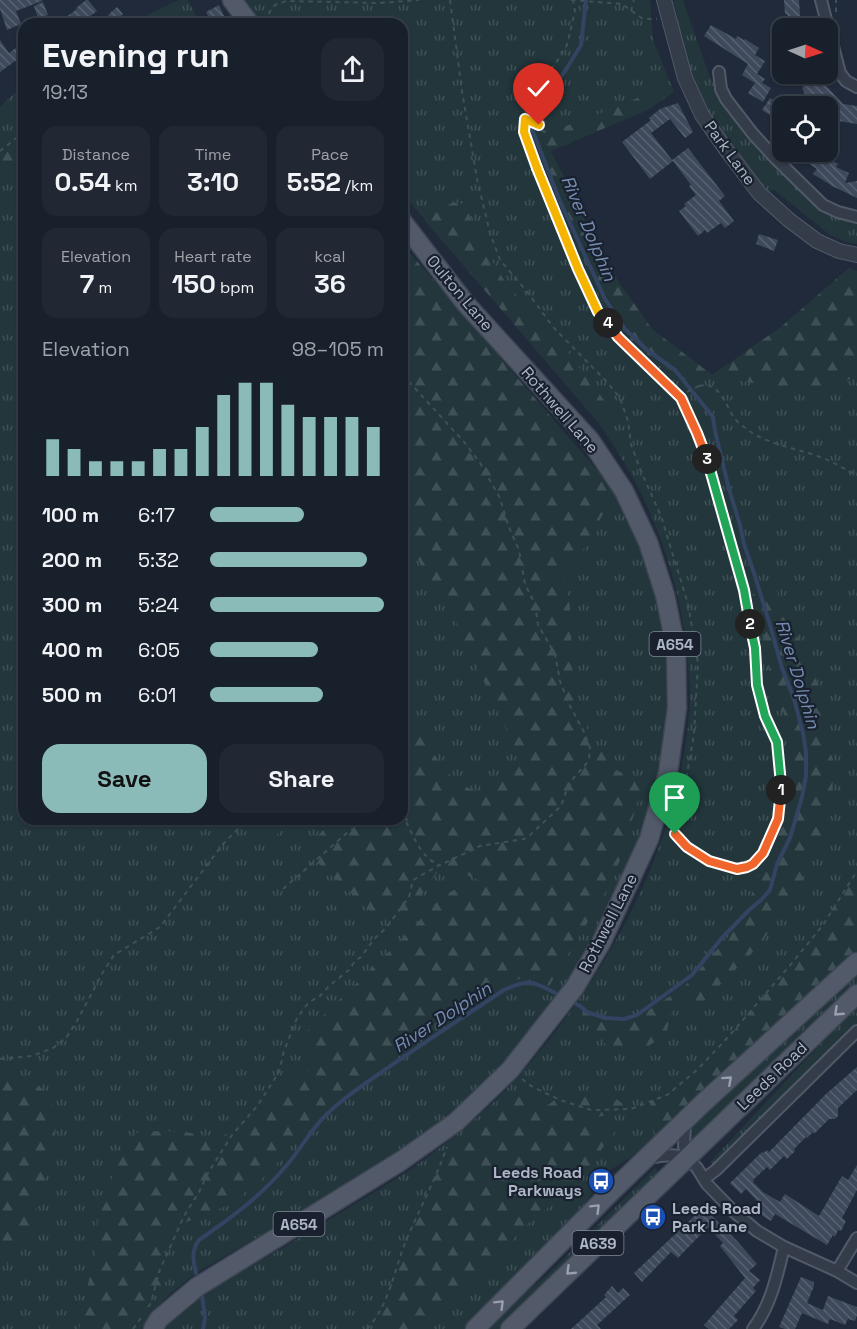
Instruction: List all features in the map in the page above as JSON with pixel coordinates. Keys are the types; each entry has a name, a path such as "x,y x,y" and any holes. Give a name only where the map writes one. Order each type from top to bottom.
{"main road":[{"path":"232,0 251,18"},
{"name":"Oulton Lane","path":"408,229 466,304 495,336"},
{"name":"Rothwell Lane","path":"153,1329 159,1319 193,1291 401,1161 456,1122 510,1070 575,987 601,944 649,839 668,772 677,708 676,649 662,585 648,542 624,491 590,440 495,336"},
{"name":"Leeds Road","path":"476,1329 685,1120 857,962"},
{"name":"Leeds Road","path":"510,1329 857,994"}],"street":[{"name":"Park Lane","path":"664,0 685,78 702,115 759,193 817,241 839,251 857,255"},
{"path":"821,0 840,73 846,81 857,87"},
{"name":"Park Lane","path":"718,72 721,89 726,99 776,159 823,205 838,212 857,216"},
{"name":"Leeds Road","path":"704,1179 717,1170 857,1031"},
{"path":"685,1120 684,1146 687,1157 733,1211 757,1231 784,1247 837,1271 857,1283"},
{"path":"646,1158 661,1155 687,1157"},
{"path":"837,1271 857,1238"},
{"path":"753,1329 772,1294 784,1247"}],"path":[{"path":"261,18 275,5 286,1 379,3 419,0"},
{"path":"450,0 477,179 490,233 500,260 553,327 620,398 628,421 631,444 661,516 688,604 698,663 694,734 687,774 672,819 675,834 687,847 709,861 737,869 753,864 763,853 778,819 781,784 777,742 765,716 757,685 755,648 744,590 714,481 697,433 681,398 618,337 598,312 578,269 524,132 526,108 567,45 575,11 572,0 609,1 621,4 644,19"},
{"path":"632,11 634,0"},
{"path":"525,119 539,125"},
{"path":"546,132 538,130 541,120 547,122"},
{"path":"0,151 18,137"},
{"path":"134,1329 151,1304 159,1272 184,1216 232,1135 258,1105 279,1072 284,1051 297,1018 309,1002 321,996 329,986 349,970 386,928 409,897 413,879 480,846 524,839 529,836 561,806 567,789 590,758 590,748 584,732 560,681 555,654 538,625 535,603 525,584 519,550 500,498 480,463 465,443 408,381"},
{"path":"681,398 679,396 699,386 704,384 710,386 724,399 735,418 752,433 825,458 857,473"},
{"path":"0,1059 32,1056 53,1048 66,1038 114,955 160,927 223,844 242,825"},
{"path":"283,889 348,832 360,825"},
{"path":"408,825 421,849 433,863 440,865"},
{"path":"510,1070 540,1091 591,1110 631,1109 667,1095 697,1070 792,963 823,925 857,871"},
{"path":"367,1329 382,1307 406,1238 441,1165 448,1143"}],"green space":[{"path":"179,0 188,0 197,18 141,18"},
{"path":"244,0 650,0 653,40 674,92 647,110 551,151 604,261 652,329 713,375 781,327 849,268 857,271 857,951 655,1137 631,1157 607,1172 590,1190 592,1193 576,1217 466,1329 165,1329 200,1296 387,1184 437,1150 497,1099 555,1033 579,1000 622,930 656,856 669,818 679,779 689,721 690,687 685,637 676,589 662,543 643,497 616,449 598,422 408,200 408,18 257,18"},
{"path":"683,0 708,72 721,101 772,156 772,162 777,162 821,209 857,220 857,244 830,235 773,189 769,192 724,136 704,106 687,67 675,20 678,18 673,1"},
{"path":"18,90 18,825 408,825 408,251 608,483 633,530 649,571 658,605 667,658 668,712 662,766 638,838 605,919 550,1005 487,1080 452,1113 415,1142 359,1178 196,1273 150,1314 141,1329 0,1329 0,107"},
{"path":"656,90 665,98 647,110 551,151 604,261 652,329 712,375 688,381 645,353 623,334 603,303 589,275 562,197 533,146 530,129 534,115 566,126"},
{"path":"18,134 18,171 0,181 0,149"},
{"path":"452,203 460,203 466,207 480,242 531,318 555,335 604,400 609,408 608,413 598,422 425,221"},
{"path":"408,251 608,483 607,507 577,561 563,575 570,607 574,708 612,768 643,783 622,855 610,885 549,986 526,979 503,984 408,1042 317,1112 282,1158 264,1177 231,1204 184,1223 171,1233 164,1244 163,1259 166,1281 129,1329 79,1329 96,1245 98,1216 118,1161 138,1132 186,1132 218,1139 233,1130 324,1060 299,1039 437,902 447,894 459,889 496,887 442,865 408,915 378,918 319,864 312,852 315,841 327,825 408,825 408,704 437,758 454,779 464,786 479,793 491,788 503,780 516,764 515,748 449,607 424,571 408,540"},
{"path":"849,268 857,271 857,376 827,389 811,392 794,391 712,375 781,327"},
{"path":"775,583 782,608 806,652 821,694 833,766 832,809 813,859 789,904 758,947 704,1001 678,1007 671,1012 667,1031 649,1046 613,1054 607,1048 600,1033 582,1019 583,1010 606,1018 626,1019 649,1010 684,987 738,926 790,804 794,780 795,746 789,721 772,695 763,627 752,595"},
{"path":"252,825 284,825 275,837"},
{"path":"857,871 857,951 655,1137 651,1124 650,1101 667,1095 697,1070 730,1035 823,925"},
{"path":"857,969 857,983 691,1144 692,1124"},
{"path":"857,1008 857,1026 714,1165 710,1162 829,1035"},
{"path":"0,1076 11,1077 40,1087 49,1096 57,1116 54,1145 35,1214 14,1259 0,1268"},
{"path":"509,1092 524,1093 548,1105 563,1094 603,1096 616,1099 626,1106 626,1112 596,1117 595,1122 598,1126 616,1126 615,1134 578,1183 524,1227 480,1278 434,1315 424,1329 375,1329 406,1238 441,1165 450,1152 469,1143 490,1123 497,1112 498,1101"},
{"path":"655,1168 660,1173 500,1329 485,1329 507,1306 545,1277"}],"building":[{"path":"0,0 42,0 16,11 18,25 7,30 0,9"},
{"path":"88,0 97,11 88,18 65,18"},
{"path":"784,0 799,0 800,18 788,18"},
{"path":"43,2 48,15 38,18 34,6"},
{"path":"219,5 225,18 209,18 206,12"},
{"path":"117,7 123,14 119,18 111,18 108,15"},
{"path":"711,25 736,39 737,36 745,39 759,48 755,55 765,61 757,74 765,79 762,83 771,88 763,102 748,93 755,83 742,75 748,64 704,36"},
{"path":"0,40 9,53 18,46 18,59 0,72"},
{"path":"825,84 836,96 806,96 802,87"},
{"path":"770,98 772,99 772,116 762,110"},
{"path":"838,99 843,104 857,106 857,124 839,121"},
{"path":"678,103 693,132 685,138 670,119 651,133 672,160 688,148 725,196 719,201 734,221 725,228 721,223 707,233 705,230 698,236 679,211 696,195 673,161 650,179 622,142 651,120 649,118 660,109"},
{"path":"806,162 838,164 836,167 849,173 845,183 857,181 857,198 813,174 817,169"},
{"path":"759,234 778,240 774,251 756,244"},
{"path":"857,1067 857,1090 838,1108 838,1116 835,1119 829,1119 814,1134 813,1132 806,1137 787,1159 784,1156 770,1170 767,1167 753,1180 763,1192 780,1202 785,1194 819,1216 842,1176 848,1180 857,1165 857,1190 842,1218 846,1221 841,1231 838,1230 835,1237 833,1235 827,1245 775,1214 771,1221 755,1211 761,1205 746,1189 741,1194 730,1183 762,1152 767,1150 769,1152 826,1094"},
{"path":"705,1206 757,1264 749,1271 760,1280 753,1288 756,1291 734,1316 738,1320 729,1329 709,1329 704,1325 745,1278 720,1246 723,1243 708,1227 678,1258 671,1252 642,1282 634,1273"},
{"path":"801,1277 814,1282 807,1303 823,1310 828,1296 857,1307 855,1321 848,1319 845,1325 830,1319 828,1324 802,1313 795,1329 779,1327"},
{"path":"612,1286 618,1293 623,1288 630,1295 597,1325 601,1329 571,1329 606,1297 604,1295"}],"waterway":[{"name":"River Dolphin","path":"570,1001 587,1012 605,1018 624,1019 637,1015 692,975 721,939 770,890 777,864 790,838 806,776 803,733 744,544 713,417 675,370 647,350 625,329 605,299 559,199 532,129 534,115 540,104 581,45 586,0"},
{"name":"River Dolphin","path":"196,1273 193,1256 199,1240 256,1197 291,1160 331,1110 351,1094 504,990 521,984 533,983 561,996"},
{"name":"River Dolphin","path":"202,1295 205,1318 203,1329"}],"place":[{"name":"Leeds Road Parkways","path":"601,1181"},
{"name":"Leeds Road Park Lane","path":"653,1217"}],"route":[{"path":"539,125 525,119 524,132 578,269 598,312 618,337 681,398 697,433 714,481 744,590 755,648 757,685 765,716 777,742 781,784 778,819 763,853 753,864 737,869 709,861 687,847 675,834"}]}
